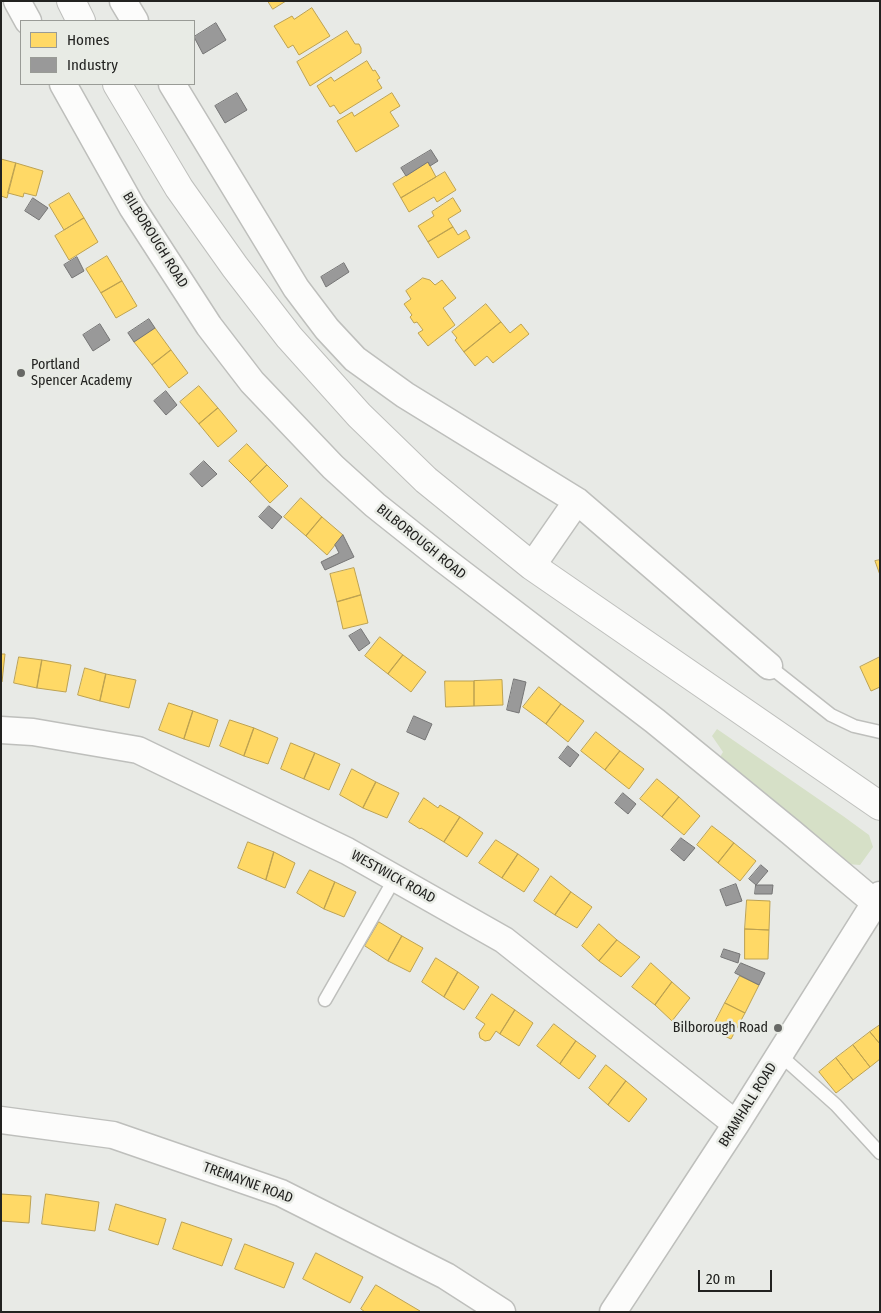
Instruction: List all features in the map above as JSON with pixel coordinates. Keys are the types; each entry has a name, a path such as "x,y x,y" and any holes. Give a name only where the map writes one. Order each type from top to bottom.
{"main road":[{"path":"71,1 80,20"},
{"path":"118,85 179,188 288,337 359,415 426,480 532,566 880,806"}],"street":[{"path":"17,1 27,20"},
{"path":"123,1 134,20"},
{"name":"BILBOROUGH ROAD","path":"64,85 132,207 209,326 252,382 333,467 375,505 655,721 878,902"},
{"path":"173,85 296,288 327,329 356,359 405,396 577,501 769,666"},
{"path":"532,566 577,501"},
{"name":"WESTWICK ROAD","path":"1,730 32,732 138,750 347,851 504,940 736,1124"},
{"name":"BRAMHALL ROAD","path":"613,1312 878,902"},
{"name":"TREMAYNE ROAD","path":"1,1120 113,1135 281,1193 446,1276 502,1312"}],"lane":[{"path":"769,666 831,715 854,726 880,732"},
{"path":"325,1000 395,878"},
{"path":"780,1055 836,1105 880,1153"}],"green space":[{"path":"717,729 869,835 873,847 860,865 847,864 720,757 723,752 712,736"}],"building: Homes":[{"path":"268,1 286,1 273,9"},
{"path":"312,8 330,36 299,55 293,45 288,48 274,26 292,16 294,19"},
{"path":"347,31 355,44 359,44 361,53 310,86 297,62"},
{"path":"367,61 380,78 377,80 382,88 340,114 334,105 330,107 317,86 331,77 334,81"},
{"path":"392,93 400,106 390,112 399,126 356,152 337,121 352,112 354,116"},
{"path":"1,159 16,163 7,198 1,196"},
{"path":"428,162 436,177 401,198 393,184"},
{"path":"16,163 43,171 36,196 24,193 23,197 8,193"},
{"path":"445,172 456,190 437,202 434,197 409,212 401,198"},
{"path":"69,193 84,218 64,230 49,205"},
{"path":"453,198 461,211 448,219 453,227 428,242 418,226 434,216 432,212"},
{"path":"84,218 98,242 69,260 55,236"},
{"path":"453,227 458,235 466,230 470,238 438,258 428,242"},
{"path":"107,256 122,281 101,293 86,269"},
{"path":"423,278 430,280 435,285 442,280 456,298 443,308 455,325 428,346 418,333 423,330 417,322 414,323 410,317 412,315 404,304 411,299 406,291"},
{"path":"122,281 137,306 116,318 101,293"},
{"path":"486,304 501,322 464,352 455,340 457,338 452,332"},
{"path":"501,322 510,333 521,324 529,334 493,363 487,356 475,366 464,352"},
{"path":"155,328 171,350 152,365 134,342"},
{"path":"171,350 188,373 169,388 152,365"},
{"path":"199,386 218,408 199,424 180,402"},
{"path":"218,408 237,431 218,447 199,424"},
{"path":"247,444 267,465 250,482 229,461"},
{"path":"267,465 288,486 270,503 250,482"},
{"path":"301,498 322,517 306,536 284,517"},
{"path":"322,517 343,535 327,555 306,536"},
{"path":"880,560 880,575 875,561"},
{"path":"354,568 361,595 337,602 330,574"},
{"path":"361,595 368,623 343,629 337,602"},
{"path":"380,637 403,655 388,674 365,656"},
{"path":"1,654 5,654 2,682 1,682"},
{"path":"403,655 426,672 411,692 388,674"},
{"path":"19,657 42,660 37,688 14,683"},
{"path":"880,657 880,687 871,691 860,667"},
{"path":"42,660 71,665 66,692 37,688"},
{"path":"85,668 106,674 100,701 78,695"},
{"path":"106,674 136,680 129,708 100,701"},
{"path":"502,680 503,705 474,706 474,681"},
{"path":"445,681 474,681 474,706 446,707"},
{"path":"539,687 561,704 546,724 523,707"},
{"path":"169,703 193,711 184,739 159,730"},
{"path":"561,704 584,721 568,742 546,724"},
{"path":"193,711 218,720 209,747 184,739"},
{"path":"230,720 254,728 244,756 220,746"},
{"path":"254,728 278,738 268,764 244,756"},
{"path":"596,732 620,751 605,770 581,751"},
{"path":"291,743 315,753 304,779 281,769"},
{"path":"620,751 644,769 629,789 605,770"},
{"path":"315,753 340,764 329,790 304,779"},
{"path":"352,769 376,782 363,808 340,795"},
{"path":"657,779 679,797 662,817 640,799"},
{"path":"376,782 399,793 387,818 363,808"},
{"path":"679,797 700,816 684,835 662,817"},
{"path":"424,798 438,808 440,805 460,817 444,842 409,822"},
{"path":"460,817 483,833 467,857 444,842"},
{"path":"712,826 734,843 718,863 697,845"},
{"path":"496,840 518,854 502,878 479,863"},
{"path":"248,842 274,852 266,880 238,868"},
{"path":"734,843 756,861 740,881 718,863"},
{"path":"274,852 295,863 285,888 266,880"},
{"path":"518,854 539,869 524,892 502,878"},
{"path":"310,870 335,882 324,909 297,893"},
{"path":"551,876 571,892 555,915 534,901"},
{"path":"335,882 356,892 344,917 324,909"},
{"path":"571,892 592,907 577,928 555,915"},
{"path":"747,900 770,901 769,930 745,929"},
{"path":"379,922 402,936 388,961 365,946"},
{"path":"599,924 617,940 599,961 582,946"},
{"path":"745,929 769,930 768,959 745,959"},
{"path":"402,936 423,948 410,972 388,961"},
{"path":"617,940 640,957 621,977 599,961"},
{"path":"436,958 458,972 444,997 422,982"},
{"path":"651,963 672,982 655,1005 632,987"},
{"path":"458,972 479,987 464,1010 444,997"},
{"path":"740,976 759,985 745,1013 725,1003"},
{"path":"672,982 690,998 672,1021 655,1005"},
{"path":"492,994 515,1010 500,1034 496,1031 490,1040 485,1041 480,1038 479,1033 485,1024 476,1018"},
{"path":"725,1003 745,1013 731,1039 711,1030"},
{"path":"515,1010 533,1023 519,1046 500,1034"},
{"path":"554,1024 576,1041 560,1064 537,1046"},
{"path":"880,1025 880,1044 870,1032"},
{"path":"870,1032 880,1044 880,1059 870,1067 853,1045"},
{"path":"576,1041 596,1056 579,1079 560,1064"},
{"path":"853,1045 870,1067 853,1080 836,1058"},
{"path":"836,1058 853,1080 836,1093 819,1072"},
{"path":"606,1065 626,1081 608,1105 589,1088"},
{"path":"626,1081 647,1099 629,1122 608,1105"},
{"path":"1,1194 31,1196 29,1223 1,1221"},
{"path":"46,1194 99,1202 95,1231 42,1224"},
{"path":"116,1204 166,1219 158,1245 109,1230"},
{"path":"182,1222 232,1239 222,1266 173,1249"},
{"path":"245,1244 294,1263 284,1288 235,1269"},
{"path":"316,1253 363,1277 350,1303 303,1279"},
{"path":"376,1285 420,1312 365,1312 361,1309"}],"building: Industry":[{"path":"216,23 226,40 203,54 195,36"},
{"path":"237,93 247,110 225,123 215,106"},
{"path":"431,150 438,161 430,166 428,162 406,176 401,168"},
{"path":"33,198 48,208 39,220 25,211"},
{"path":"77,257 84,271 72,278 64,265"},
{"path":"344,263 349,272 326,287 321,277"},
{"path":"149,319 155,328 134,342 128,333"},
{"path":"100,324 110,340 93,351 83,335"},
{"path":"166,391 177,405 166,415 154,401"},
{"path":"204,461 217,474 202,487 190,474"},
{"path":"269,506 282,517 272,529 259,517"},
{"path":"343,535 354,557 325,570 321,562 339,553 335,545"},
{"path":"361,629 370,643 359,651 349,636"},
{"path":"514,679 526,682 519,713 507,710"},
{"path":"414,716 432,724 425,740 407,732"},
{"path":"568,746 579,755 570,767 559,758"},
{"path":"623,793 636,804 628,814 615,803"},
{"path":"681,838 695,848 684,861 671,850"},
{"path":"761,865 768,871 756,885 749,879"},
{"path":"736,884 742,901 726,906 720,890"},
{"path":"756,885 773,885 772,894 755,894"},
{"path":"724,949 740,954 738,963 721,957"},
{"path":"741,963 765,973 759,985 735,973"}],"place":[{"name":"Portland Spencer Academy","path":"21,373"},
{"name":"Bilborough Road","path":"778,1028"}]}
